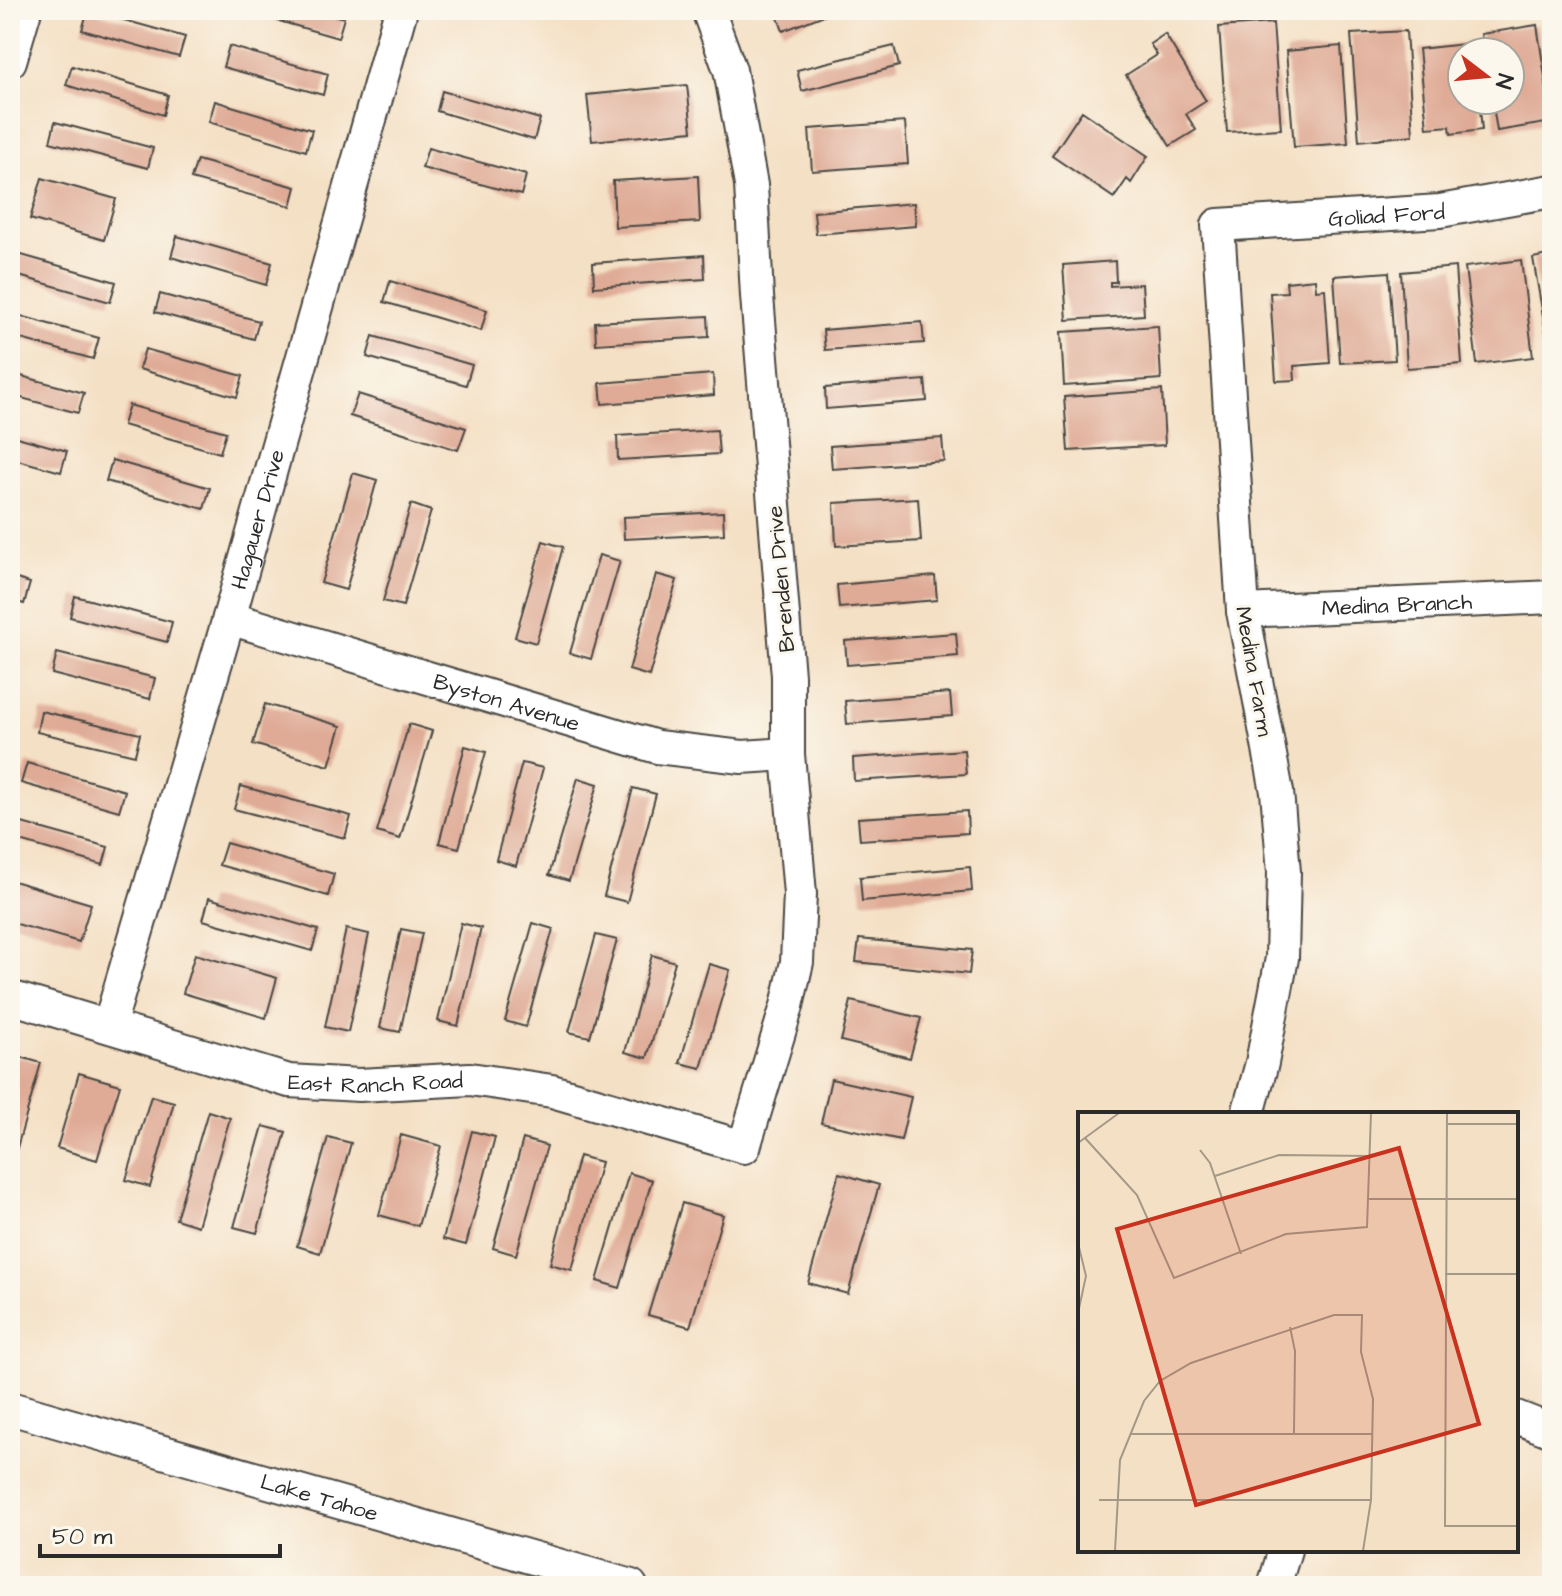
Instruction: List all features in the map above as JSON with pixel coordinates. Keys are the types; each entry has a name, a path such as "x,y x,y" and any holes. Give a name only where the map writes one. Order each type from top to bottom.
{"street":[{"path":"10,61 25,10"},
{"name":"Hagauer Drive","path":"109,1026 229,618 401,10"},
{"name":"Brenden Drive","path":"708,10 730,70 751,185 788,676 788,754 800,894 797,962 787,1006 744,1147"},
{"name":"Goliad Ford","path":"1218,225 1440,211 1552,191"},
{"name":"Medina Farm","path":"1218,225 1243,611 1277,792 1284,872 1282,958 1262,1063 1249,1112"},
{"name":"Medina Branch","path":"1243,611 1552,597"},
{"name":"Byston Avenue","path":"229,618 657,747 742,757 788,754"},
{"name":"East Ranch Road","path":"10,997 289,1081 359,1085 470,1079 552,1091 744,1147"},
{"name":"Lake Tahoe","path":"10,1408 631,1586"},
{"path":"1518,1418 1552,1431"},
{"path":"1274,1586 1284,1552"}],"building":[{"path":"88,10 185,37 179,57 82,30"},
{"path":"241,10 314,10 344,18 338,38"},
{"path":"837,10 783,31 776,12"},
{"path":"1273,23 1281,129 1227,132 1219,27"},
{"path":"1537,25 1552,122 1497,131 1495,116 1526,116 1526,36 1481,34"},
{"path":"1406,31 1413,135 1359,141 1351,34"},
{"path":"1165,34 1206,101 1186,114 1196,130 1170,146 1126,75 1157,55 1150,44"},
{"path":"229,46 328,74 323,95 223,67"},
{"path":"894,46 899,66 802,91 797,70"},
{"path":"1341,46 1348,143 1294,147 1286,51"},
{"path":"1446,46 1446,116 1481,116 1482,130 1451,134 1450,126 1427,128 1419,49"},
{"path":"72,66 168,95 163,115 66,85"},
{"path":"687,85 692,131 592,141 587,95"},
{"path":"442,91 540,119 534,140 437,111"},
{"path":"215,101 312,130 306,151 209,122"},
{"path":"1082,111 1148,156 1131,183 1127,179 1114,198 1052,156"},
{"path":"55,122 153,148 148,168 50,142"},
{"path":"905,122 908,164 812,171 809,129"},
{"path":"428,148 526,175 521,195 422,168"},
{"path":"197,160 296,187 291,206 191,179"},
{"path":"698,176 700,222 615,227 613,181"},
{"path":"42,178 116,199 104,240 30,219"},
{"path":"914,203 916,226 816,234 814,212"},
{"path":"177,236 272,263 266,285 171,257"},
{"path":"18,254 116,282 110,302 12,274"},
{"path":"1552,254 1552,345 1548,345 1533,258"},
{"path":"704,255 705,279 594,287 593,263"},
{"path":"1521,260 1533,357 1477,364 1465,267"},
{"path":"1115,261 1116,282 1110,282 1110,286 1142,284 1144,315 1067,320 1063,265"},
{"path":"1455,267 1462,364 1407,368 1401,272"},
{"path":"1389,272 1395,360 1340,363 1334,276"},
{"path":"1315,279 1316,290 1325,289 1330,363 1294,366 1295,380 1276,381 1270,293 1287,292 1286,282"},
{"path":"390,281 487,310 481,331 384,302"},
{"path":"160,294 259,321 254,339 155,312"},
{"path":"10,313 99,338 93,359 10,336"},
{"path":"708,316 709,337 596,344 595,322"},
{"path":"922,322 924,343 825,350 823,330"},
{"path":"1158,326 1161,379 1064,386 1061,332"},
{"path":"373,336 472,365 466,385 367,357"},
{"path":"145,349 243,376 237,397 139,369"},
{"path":"10,373 84,393 78,413 10,395"},
{"path":"713,374 714,395 602,404 600,383"},
{"path":"925,380 927,401 826,409 825,388"},
{"path":"1162,390 1165,445 1068,451 1064,397"},
{"path":"358,394 466,428 458,450 350,416"},
{"path":"129,405 226,432 220,453 123,425"},
{"path":"717,430 719,454 618,460 617,436"},
{"path":"10,435 67,451 61,472 10,458"},
{"path":"942,438 944,461 832,469 830,446"},
{"path":"112,460 210,488 204,509 106,481"},
{"path":"353,473 377,480 346,590 321,583"},
{"path":"918,498 921,541 836,546 834,503"},
{"path":"411,504 431,511 403,606 383,601"},
{"path":"723,512 724,534 624,539 623,517"},
{"path":"543,541 563,547 536,643 515,637"},
{"path":"599,555 620,561 591,659 570,653"},
{"path":"656,574 677,580 649,676 629,670"},
{"path":"935,576 937,600 839,608 837,585"},
{"path":"10,577 30,583 24,604 10,600"},
{"path":"75,596 172,622 167,642 70,617"},
{"path":"956,633 958,656 847,665 845,641"},
{"path":"57,653 155,678 150,699 52,674"},
{"path":"950,693 952,716 847,724 845,701"},
{"path":"265,704 341,726 329,766 253,744"},
{"path":"41,711 140,734 135,755 37,732"},
{"path":"409,724 432,731 400,839 377,832"},
{"path":"465,746 486,752 459,848 439,843"},
{"path":"964,750 966,774 854,781 853,758"},
{"path":"27,763 125,791 119,811 21,783"},
{"path":"522,763 543,768 516,866 496,860"},
{"path":"578,778 598,784 569,881 549,875"},
{"path":"241,786 351,816 345,838 234,809"},
{"path":"633,788 656,794 627,902 604,896"},
{"path":"967,811 968,833 860,840 858,818"},
{"path":"11,820 108,847 103,865 10,838"},
{"path":"226,843 334,874 328,896 219,865"},
{"path":"970,867 972,891 862,901 860,877"},
{"path":"10,880 91,904 79,942 10,922"},
{"path":"209,898 318,930 312,951 203,920"},
{"path":"461,923 481,928 458,1026 438,1021"},
{"path":"533,923 553,929 526,1027 505,1021"},
{"path":"346,929 369,934 348,1032 325,1027"},
{"path":"401,929 422,933 400,1032 380,1028"},
{"path":"596,935 617,940 590,1037 569,1032"},
{"path":"859,939 972,950 969,974 856,962"},
{"path":"195,954 277,978 266,1018 183,993"},
{"path":"652,955 675,962 647,1058 625,1052"},
{"path":"709,964 730,970 701,1068 680,1063"},
{"path":"851,1001 921,1018 910,1058 841,1041"},
{"path":"17,1056 41,1063 11,1169 10,1081"},
{"path":"79,1073 120,1085 97,1160 57,1148"},
{"path":"831,1079 911,1097 901,1140 821,1123"},
{"path":"151,1096 174,1102 150,1187 126,1180"},
{"path":"208,1111 230,1118 198,1226 176,1219"},
{"path":"263,1126 286,1132 257,1233 234,1227"},
{"path":"472,1131 495,1137 466,1245 443,1239"},
{"path":"401,1135 441,1146 418,1226 379,1215"},
{"path":"328,1137 351,1143 320,1253 297,1246"},
{"path":"523,1139 547,1146 516,1255 493,1248"},
{"path":"579,1156 601,1162 572,1270 550,1264"},
{"path":"629,1173 652,1180 620,1288 597,1281"},
{"path":"839,1173 879,1185 848,1294 808,1283"},
{"path":"682,1203 723,1215 690,1327 648,1315"}]}
